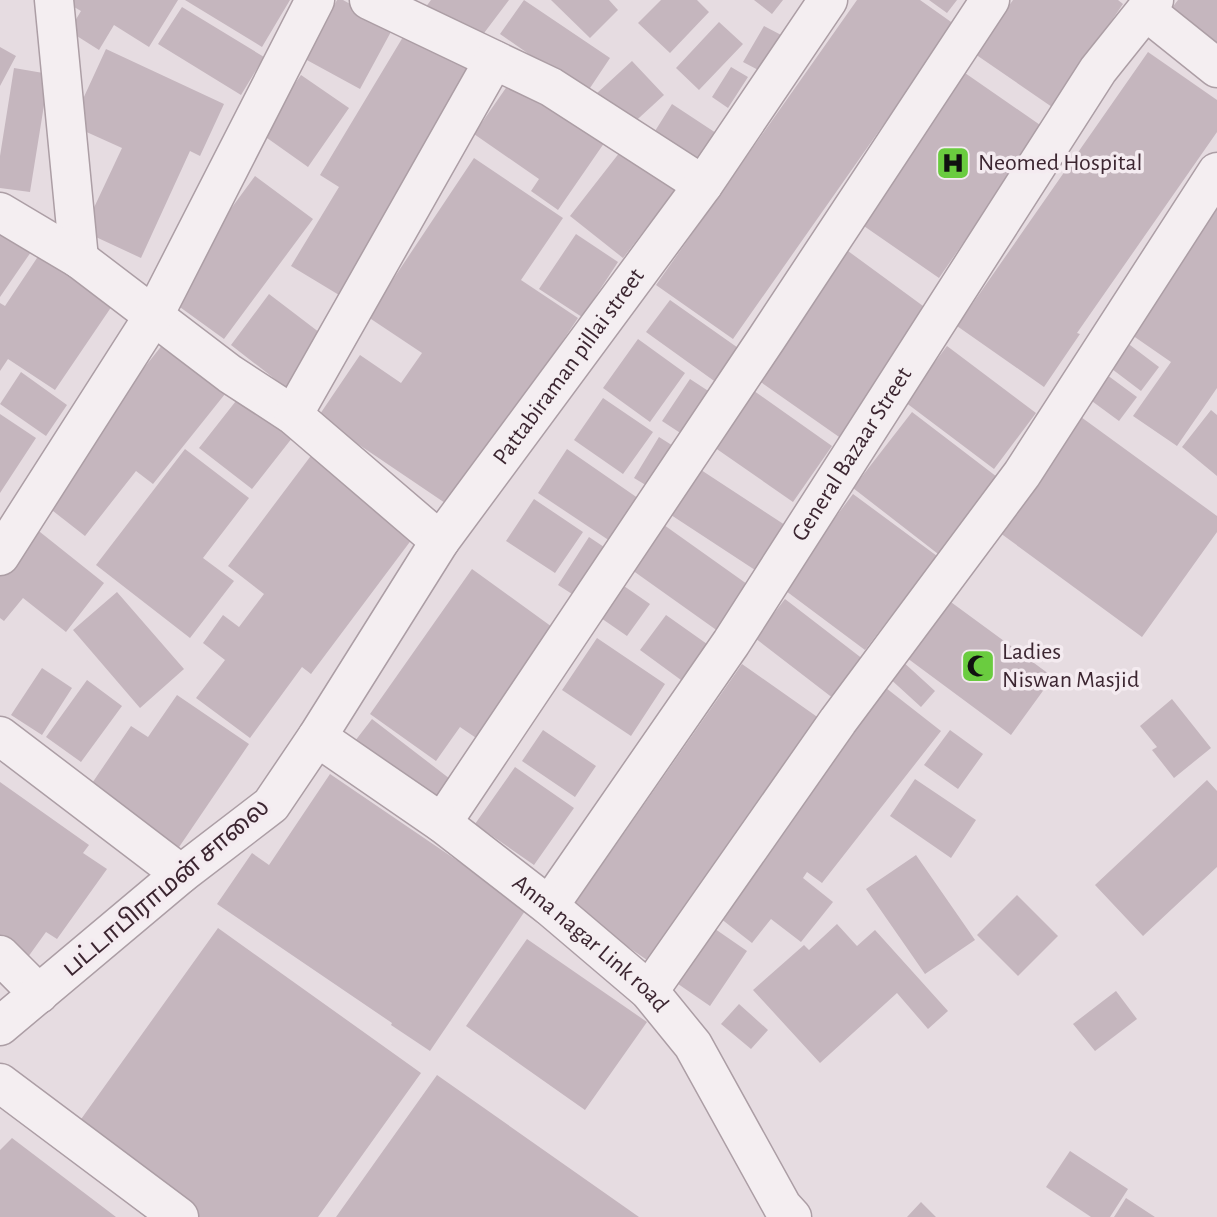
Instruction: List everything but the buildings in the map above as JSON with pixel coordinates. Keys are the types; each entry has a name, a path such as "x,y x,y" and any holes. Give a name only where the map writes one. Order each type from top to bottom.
{"street":[{"path":"54,0 79,259"},
{"path":"0,556 154,315 315,0"},
{"path":"369,0 551,88 703,185"},
{"name":"Pattabiraman pillai street","path":"317,737 440,541 703,185 828,0"},
{"path":"442,823 990,0"},
{"path":"1151,6 1217,68"},
{"name":"General Bazaar Street","path":"549,906 731,643 1098,70 1151,6"},
{"path":"292,415 494,60"},
{"path":"649,991 838,721 1022,474 1217,172"},
{"path":"0,212 79,259 230,374 292,415 440,541"},
{"path":"0,736 181,874"},
{"name":"Anna nagar Link road","path":"317,737 442,823 549,906 649,991 693,1045 782,1206 792,1217"},
{"name":"பட்டாபிராமன் சாலை","path":"0,1026 181,874 271,805 317,737"},
{"path":"0,955 40,993"},
{"path":"0,1083 179,1217"}],"place":[{"name":"Neomed Hospital","path":"953,163"},
{"name":"Ladies Niswan Masjid","path":"978,666"}]}
